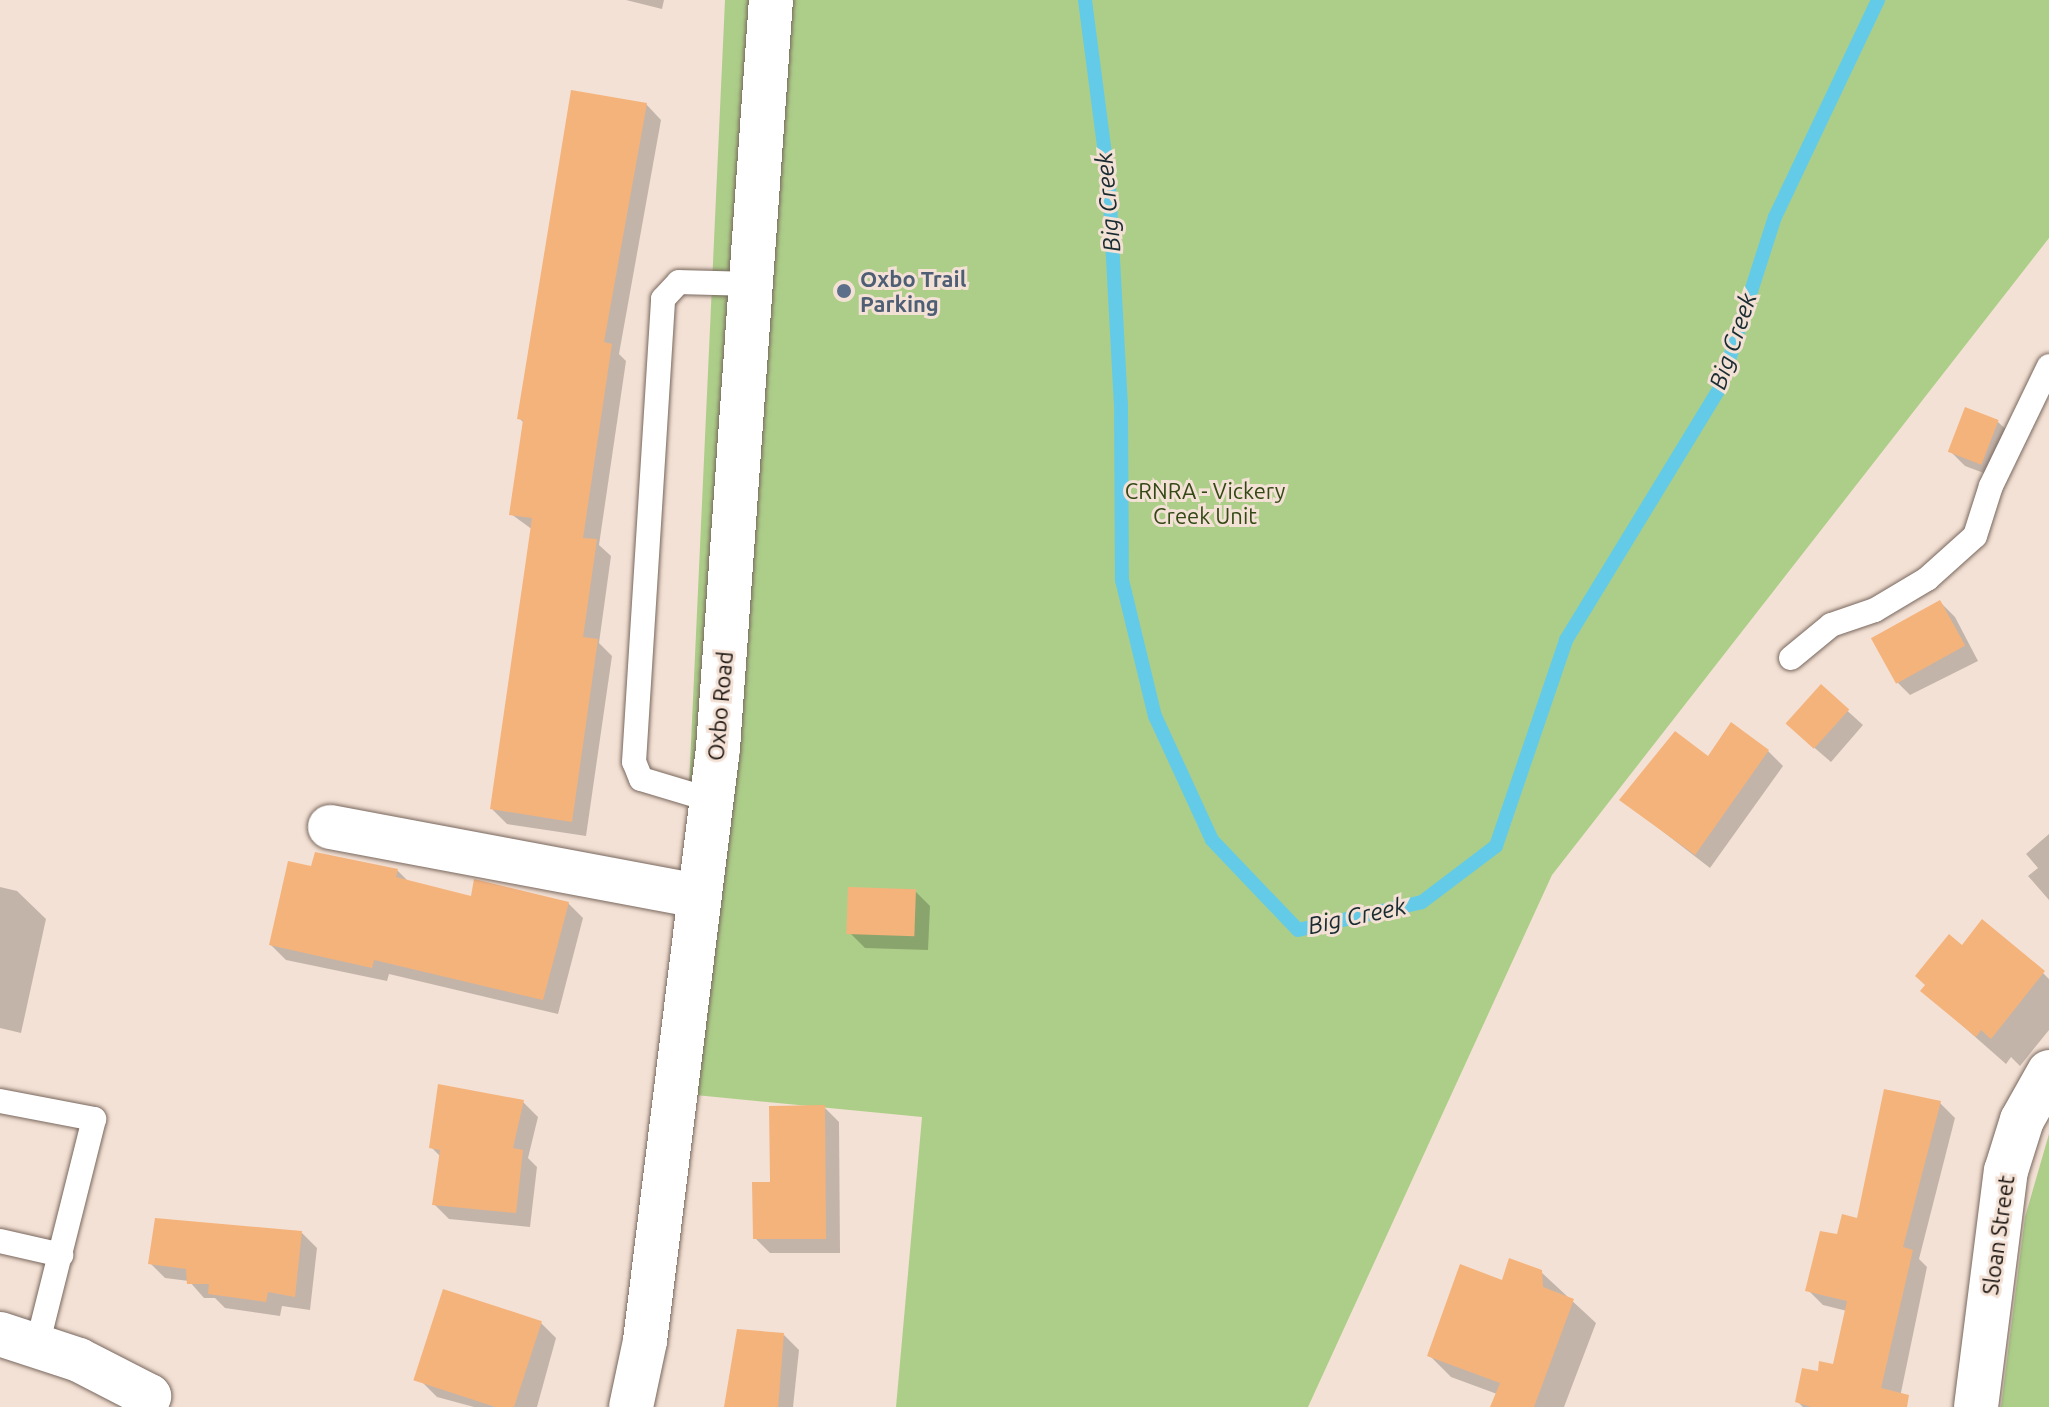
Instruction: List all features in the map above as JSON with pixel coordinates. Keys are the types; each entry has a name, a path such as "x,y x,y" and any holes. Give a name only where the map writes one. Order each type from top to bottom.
{"street":[{"name":"Oxbo Road","path":"631,1407 645,1341 711,800 771,0"},
{"path":"330,827 699,896"},
{"name":"Sloan Street","path":"1976,1407 2006,1171 2022,1120 2049,1072"},
{"path":"19,1340 79,1360 147,1402"}],"lane":[{"path":"711,800 641,779 634,762 663,299 679,282 751,284"},
{"path":"1791,658 1831,625 1875,610 1927,579 1975,536 1991,486 2049,366"},
{"path":"0,1101 94,1119 61,1255 19,1340"},
{"path":"0,1241 61,1255"}],"green space":[{"name":"CRNRA - Vickery Creek Unit","path":"725,0 2049,0 2049,238 1552,875 1308,1407 896,1407 922,1117 675,1093"},
{"path":"2049,1134 2049,1407 2001,1407 2025,1217"}],"building":[{"path":"571,90 647,103 604,342 612,344 583,538 597,539 583,637 598,639 572,822 490,809 532,518 509,515 523,420 517,419"},
{"path":"1965,407 1999,420 1981,465 1948,452"},
{"path":"1940,600 1965,645 1896,684 1871,638"},
{"path":"1821,684 1849,709 1814,749 1786,723"},
{"path":"1731,722 1769,750 1695,855 1619,800 1675,731 1708,756"},
{"path":"315,852 398,869 396,877 471,896 474,879 569,902 543,1000 374,960 372,968 269,945 288,861 311,866"},
{"path":"848,887 916,889 914,936 846,934"},
{"path":"1982,919 2045,971 1991,1039 1981,1030 1976,1037 1920,991 1925,985 1915,976 1949,934 1962,945"},
{"path":"438,1084 524,1100 513,1148 523,1150 516,1213 432,1205 440,1150 429,1148"},
{"path":"1884,1089 1941,1101 1903,1247 1913,1250 1881,1388 1909,1395 1907,1407 1811,1407 1795,1402 1802,1368 1818,1371 1819,1361 1833,1364 1847,1301 1805,1291 1820,1231 1837,1234 1842,1214 1857,1218"},
{"path":"825,1105 826,1239 753,1239 752,1182 770,1182 769,1106"},
{"path":"155,1218 302,1231 295,1297 268,1292 266,1302 208,1294 209,1284 187,1284 186,1269 148,1264"},
{"path":"1509,1258 1542,1270 1543,1287 1574,1299 1534,1407 1490,1407 1500,1383 1427,1356 1460,1264 1502,1280"},
{"path":"443,1289 542,1321 514,1407 496,1407 413,1380"},
{"path":"737,1329 784,1333 778,1407 724,1407"}],"waterway":[{"name":"Big Creek","path":"1085,0 1109,185 1121,404 1122,580 1155,716 1212,840 1298,930 1422,902 1496,846 1566,640 1720,388 1775,217 1878,0"}],"place":[{"name":"Oxbo Trail Parking","path":"844,291"}]}
